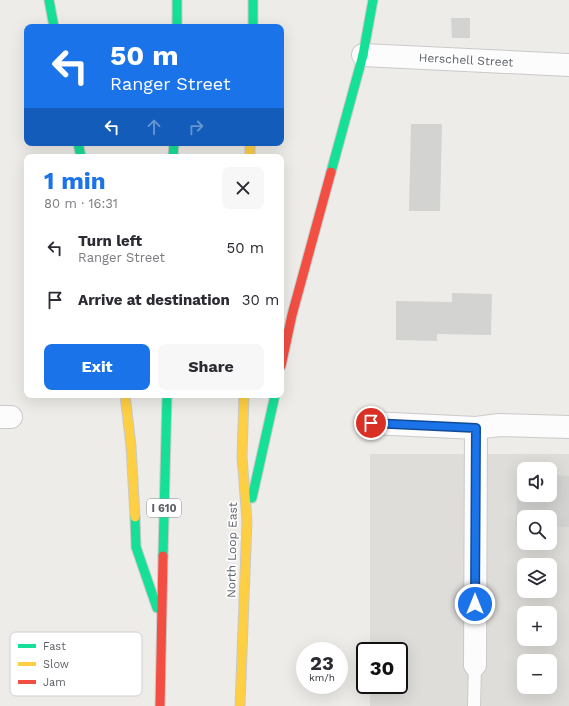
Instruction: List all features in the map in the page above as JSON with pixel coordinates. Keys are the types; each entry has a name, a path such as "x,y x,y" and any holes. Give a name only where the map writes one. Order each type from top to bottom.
{"main road":[{"path":"49,0 53,24"},
{"path":"177,0 177,24"},
{"path":"253,0 253,24"},
{"path":"284,352 292,314 363,55 373,0"},
{"path":"125,398 131,446 136,547 161,620"},
{"name":"I 610","path":"160,706 167,398"},
{"name":"North Loop East","path":"240,706 247,521 242,457 244,398"},
{"path":"247,521 274,398"}],"street":[{"name":"Herschell Street","path":"363,55 569,65"},
{"path":"371,423 476,428 499,425 569,427"},
{"path":"475,665 476,428"}],"lane":[{"path":"474,706 475,665"}],"shaded area":[{"path":"370,454 569,454 569,706 370,706 370,694 408,694 408,642 370,642"}],"building":[{"path":"451,18 470,18 470,38 452,38"},
{"path":"411,124 442,124 440,211 409,211"},
{"path":"452,293 492,294 491,335 437,334 437,341 396,340 396,301 452,302"},
{"path":"557,475 569,476 569,527 557,526 557,510 517,510 516,526 517,500 517,502 557,502"}],"traffic: fast":[{"path":"49,0 53,24"},
{"path":"177,0 177,24"},
{"path":"253,0 253,24"},
{"path":"363,55 373,0"},
{"path":"331,172 363,55"},
{"path":"79,146 80,154"},
{"path":"173,154 174,146"},
{"path":"163,556 167,398"},
{"path":"252,498 274,398"},
{"path":"135,517 136,547 157,608"}],"traffic: slow":[{"path":"250,146 250,154"},
{"path":"125,398 131,446 135,517"},
{"path":"240,706 247,521 242,457 244,398"}],"traffic: jam":[{"path":"284,352 292,315 331,172"},
{"path":"160,706 163,556"}],"route":[{"path":"371,423 476,428 475,604"}]}
